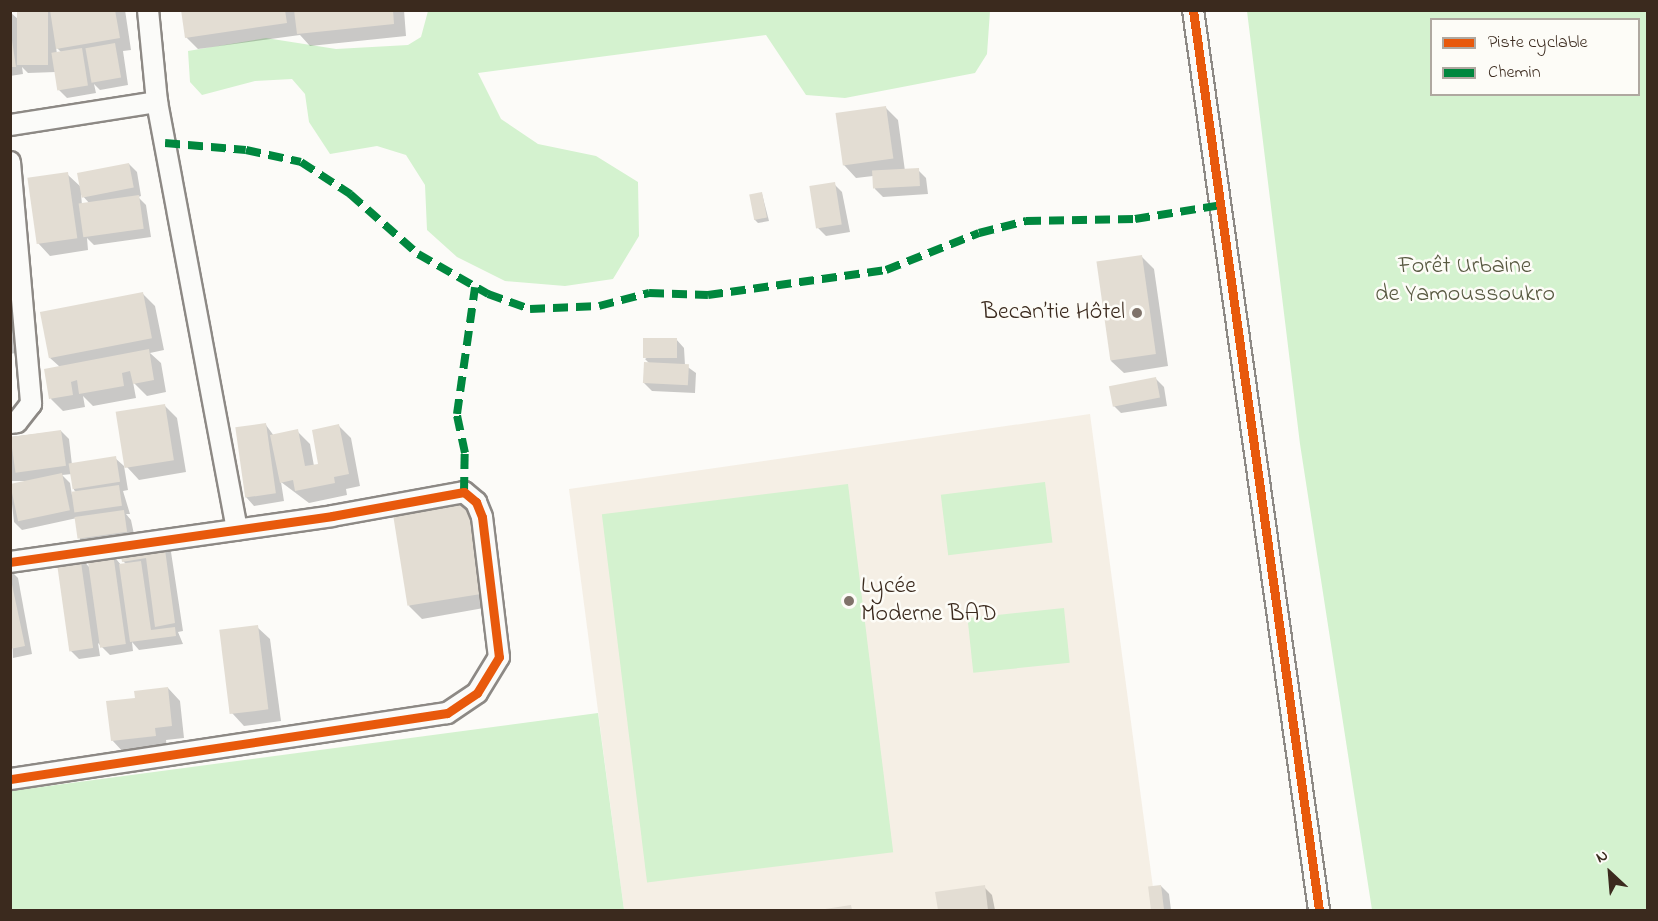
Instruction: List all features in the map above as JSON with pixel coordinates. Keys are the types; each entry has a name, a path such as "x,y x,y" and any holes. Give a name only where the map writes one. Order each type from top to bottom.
{"street":[{"path":"147,10 157,102 237,530"},
{"path":"1193,10 1320,910"},
{"path":"10,125 157,102"},
{"path":"10,162 31,404 16,422 10,423"},
{"path":"10,562 237,530 464,492 476,502 482,517 499,657 477,693 447,713 10,779"}],"shaded area":[{"name":"Lycée Moderne BAD","path":"1090,414 1156,910 624,910 569,489"}],"green space":[{"path":"428,10 990,11 987,54 975,73 845,98 806,95 766,35 478,73 501,119 538,144 596,156 638,182 639,236 613,279 565,286 505,281 457,257 427,230 425,185 406,155 377,146 330,154 309,122 305,94 292,79 255,81 202,95 190,82 188,51 266,38 336,49 408,45 421,37"},
{"name":"Forêt Urbaine de Yamoussoukro","path":"1247,11 1647,11 1647,910 1372,910 1300,444"},
{"path":"1045,482 1052,543 948,555 941,495"},
{"path":"848,484 893,852 647,882 602,514"},
{"path":"1064,608 1070,663 973,673 968,618"},
{"path":"598,713 624,910 11,910 11,791"}],"building":[{"path":"17,10 48,10 48,65 17,65"},
{"path":"50,10 115,10 120,38 56,49"},
{"path":"181,10 285,10 287,23 185,38"},
{"path":"294,10 393,10 394,24 297,34"},
{"path":"10,27 16,67 10,67"},
{"path":"115,43 121,77 92,83 85,48"},
{"path":"82,48 88,86 57,90 51,53"},
{"path":"886,106 893,158 843,166 835,113"},
{"path":"129,163 134,188 82,198 77,173"},
{"path":"919,168 920,186 873,188 872,170"},
{"path":"68,172 77,238 37,244 27,178"},
{"path":"835,182 842,224 816,229 809,186"},
{"path":"762,192 767,218 754,220 749,194"},
{"path":"139,195 144,229 83,237 79,203"},
{"path":"1142,255 1156,354 1110,360 1096,261"},
{"path":"143,292 152,338 49,358 40,312"},
{"path":"643,338 677,338 677,358 643,358"},
{"path":"149,349 154,380 133,384 130,371 122,373 124,386 79,394 77,380 71,382 73,395 49,399 44,369"},
{"path":"644,362 689,364 688,385 643,383"},
{"path":"1156,377 1160,398 1113,407 1109,386"},
{"path":"165,404 174,460 125,468 116,412"},
{"path":"266,423 276,493 245,498 235,427"},
{"path":"339,424 349,474 334,477 335,483 295,491 293,480 280,483 270,435 298,429 305,466 318,464 312,430"},
{"path":"61,430 66,466 16,473 10,437"},
{"path":"116,456 120,482 73,489 69,464"},
{"path":"62,473 70,510 18,521 10,484"},
{"path":"119,485 122,506 74,512 71,492"},
{"path":"468,502 483,594 407,606 393,514"},
{"path":"124,510 127,532 78,539 74,517"},
{"path":"164,542 175,623 155,627 146,558 122,562 120,549"},
{"path":"113,553 126,644 100,648 87,557"},
{"path":"80,555 93,648 69,651 56,558"},
{"path":"141,561 151,630 175,627 176,636 130,642 119,564"},
{"path":"10,575 25,646 10,649"},
{"path":"258,625 268,709 230,714 219,630"},
{"path":"168,687 172,726 155,728 156,736 111,741 106,701 135,698 134,691"},
{"path":"985,885 988,910 938,910 935,892"},
{"path":"1161,885 1164,910 1151,910 1148,887"},
{"path":"851,905 852,910 825,910 825,909"}],"marked path":[{"path":"165,143 246,150 301,162 350,194 418,254 488,294 530,309 599,306 649,293 708,295 886,270 979,233 1026,221 1135,219 1221,205"},
{"path":"464,492 465,453 457,414 475,287"}],"cycle path":[{"path":"1193,10 1319,910"},
{"path":"10,562 332,516 464,492 476,502 482,517 499,657 477,693 447,713 10,779"}],"place":[{"name":"Becan’tie Hôtel","path":"1137,313"},
{"name":"Lycée Moderne BAD","path":"849,601"}]}
